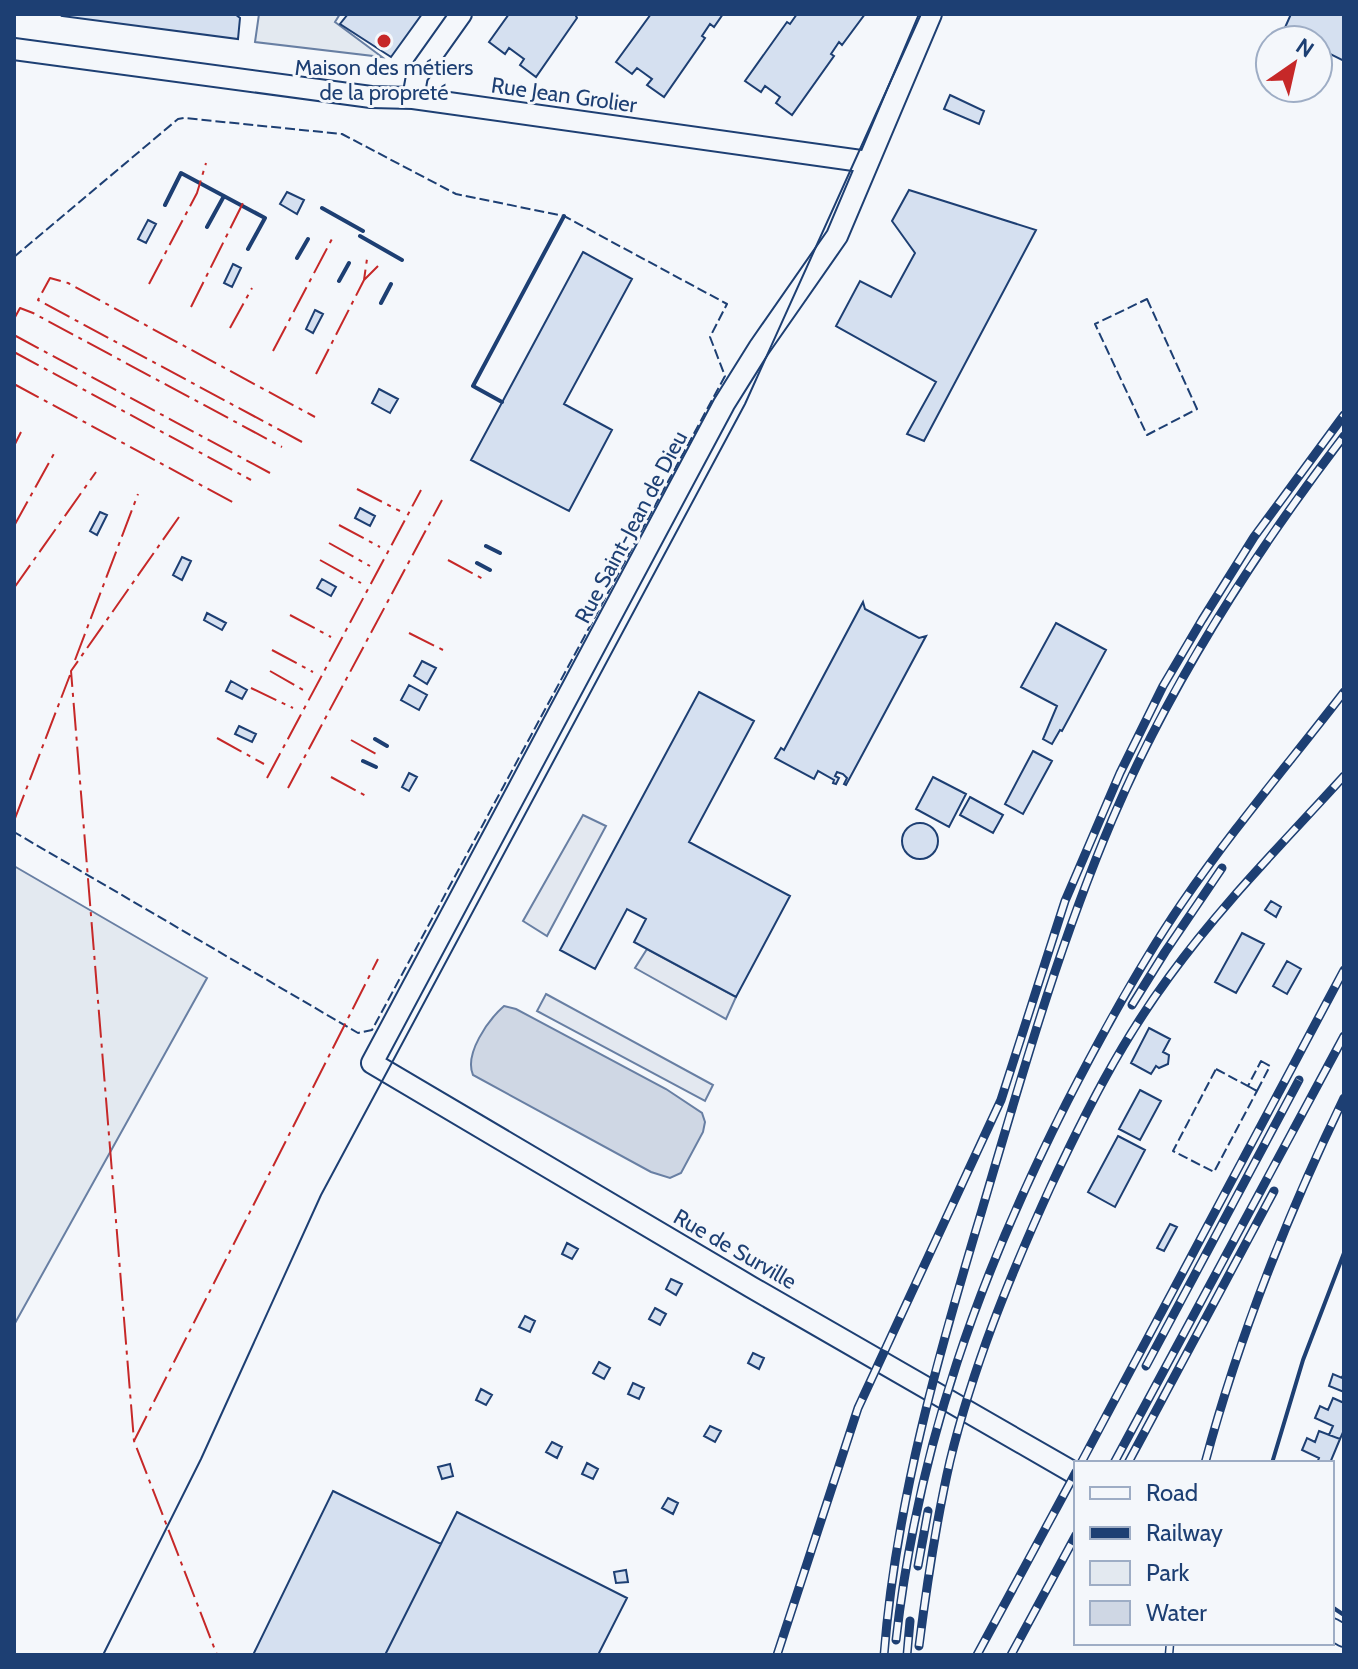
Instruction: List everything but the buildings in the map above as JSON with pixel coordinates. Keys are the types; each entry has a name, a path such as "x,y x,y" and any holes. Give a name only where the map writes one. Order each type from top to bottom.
{"street":[{"path":"413,98 417,76 461,14"},
{"name":"Rue Saint-Jean de Dieu","path":"372,1063 724,404 837,236 931,14"},
{"name":"Rue Jean Grolier","path":"14,49 371,97 413,98 868,162"},
{"name":"Rue de Surville","path":"372,1063 1074,1473"}],"green space":[{"path":"259,14 340,14 335,22 382,57 255,42"},
{"path":"14,866 207,978 14,1325"}],"shaded area":[{"path":"583,815 606,826 547,936 523,921"},
{"path":"647,949 736,997 726,1019 635,968"},
{"path":"546,994 713,1085 705,1101 537,1011"}],"water":[{"path":"504,1006 516,1009 666,1089 702,1113 705,1122 703,1132 681,1173 670,1178 651,1172 473,1075 471,1067 475,1048 485,1028"}],"tram line":[{"path":"103,1655 201,1459 321,1195 745,404 921,14"}],"railway":[{"path":"777,1655 858,1408 1001,1100 1065,901 1120,773 1163,686 1202,620 1254,537 1344,415"},
{"path":"884,1655 898,1541 935,1375 1026,1062 1057,964 1093,868 1135,769 1187,669 1246,573 1344,436"},
{"path":"896,1640 906,1568 937,1430 980,1297 1035,1167 1107,1026 1166,927 1221,849 1344,692"},
{"path":"919,1646 940,1507 959,1426 1021,1254 1076,1133 1119,1053 1189,950 1231,899 1344,776"},
{"path":"1132,1005 1222,868"},
{"path":"1082,1461 1344,970"},
{"path":"1115,1461 1344,1036"},
{"path":"1146,1366 1299,1080"},
{"path":"1206,1461 1233,1369 1266,1277 1344,1098"},
{"path":"1129,1461 1274,1191"},
{"path":"977,1655 1074,1476"},
{"path":"918,1566 928,1511"},
{"path":"1011,1655 1074,1539"},
{"path":"907,1655 910,1621"},
{"path":"1169,1655 1170,1645"}],"fence":[{"path":"14,257 178,119 184,118 342,134 456,194 564,216 727,304 710,337 725,376 372,1030 358,1033 14,832"},
{"path":"1147,299 1197,409 1147,435 1095,324 1147,299"},
{"path":"1261,1061 1270,1066 1257,1091 1248,1086 1261,1061"},
{"path":"1216,1069 1257,1091 1214,1172 1173,1151 1216,1069"}],"wall":[{"path":"165,205 181,173 265,218 248,249"},
{"path":"207,227 224,196"},
{"path":"322,208 363,231"},
{"path":"502,402 473,386 564,216"},
{"path":"360,236 402,260"},
{"path":"297,258 308,239"},
{"path":"339,281 349,263"},
{"path":"381,303 391,284"},
{"path":"486,546 500,553"},
{"path":"477,563 490,570"},
{"path":"375,739 387,746"},
{"path":"363,761 376,767"},
{"path":"1273,1461 1303,1360 1344,1253"},
{"path":"1334,1608 1344,1615"}],"power":[{"path":"149,284 197,193 206,163"},
{"path":"191,307 245,199"},
{"path":"273,351 333,237"},
{"path":"316,374 364,280 367,259"},
{"path":"364,280 378,266"},
{"path":"302,442 38,300 50,278 68,283 315,417"},
{"path":"230,328 252,288"},
{"path":"14,319 20,308 33,313 282,447"},
{"path":"14,335 270,473"},
{"path":"14,352 251,480"},
{"path":"14,384 236,504"},
{"path":"14,446 21,432"},
{"path":"14,526 56,450"},
{"path":"14,588 96,472"},
{"path":"357,489 400,511"},
{"path":"267,778 421,490"},
{"path":"75,660 138,494"},
{"path":"288,788 442,500"},
{"path":"179,517 71,671 134,1441 217,1655"},
{"path":"339,525 380,547"},
{"path":"329,543 370,566"},
{"path":"320,560 361,583"},
{"path":"448,560 483,579"},
{"path":"290,615 331,637"},
{"path":"409,633 445,651"},
{"path":"272,650 313,672"},
{"path":"270,671 303,690"},
{"path":"14,821 70,675"},
{"path":"251,688 293,708"},
{"path":"217,738 264,764"},
{"path":"351,740 378,755"},
{"path":"331,777 366,796"},
{"path":"134,1441 378,959"}],"place":[{"name":"Maison des métiers de la propreté","path":"384,41"}]}
